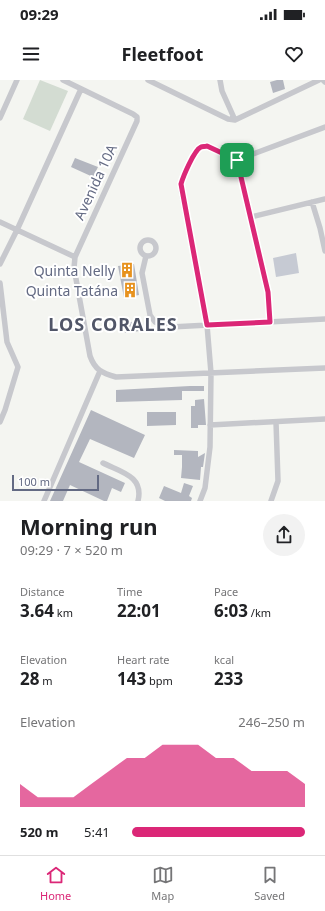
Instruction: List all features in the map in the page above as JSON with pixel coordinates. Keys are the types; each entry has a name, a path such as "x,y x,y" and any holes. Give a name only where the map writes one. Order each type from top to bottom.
{"street":[{"path":"0,118 17,80"},
{"path":"0,264 18,230 81,89 63,80"},
{"path":"148,80 228,119 235,120 319,80"},
{"path":"220,80 222,91 235,120"},
{"name":"Avenida 10A","path":"74,257 137,121 137,117 134,114 81,89"},
{"path":"200,501 205,488 210,447 210,373 207,325 181,184 182,179 200,147 207,146 237,160 325,127"},
{"path":"237,160 268,292 270,322"},
{"path":"251,217 325,199"},
{"path":"312,202 325,251"},
{"path":"0,222 74,257 74,268 90,356 94,365 100,371 116,377 325,368"},
{"path":"146,256 142,273 150,315 155,322 164,326 171,327 325,319"},
{"path":"0,283 7,342 18,367 0,422"},
{"path":"0,339 7,342"},
{"path":"44,501 100,371"},
{"path":"210,425 325,419"},
{"path":"271,501 278,481 276,422"},
{"path":"103,463 135,480 139,490 138,501"}],"shaded area":[{"path":"40,80 68,91 50,131 23,119"},
{"path":"296,253 299,273 276,277 273,258"}],"building":[{"path":"283,80 285,89 273,93 270,82"},
{"path":"75,158 98,167 93,177 71,167"},
{"path":"134,264 139,295 124,298 118,266"},
{"path":"138,321 140,331 125,333 124,323"},
{"path":"204,386 204,391 182,391 182,400 116,402 116,390"},
{"path":"204,399 206,425 198,425 198,428 191,428 191,406 195,406 195,400"},
{"path":"91,410 145,435 134,458 90,439 79,462 125,483 121,492 112,488 107,501 104,501 70,485 63,501 50,501"},
{"path":"147,412 176,412 176,425 147,426"},
{"path":"174,450 198,451 198,457 205,453 203,467 201,467 200,480 181,478 182,455 174,455"},
{"path":"184,483 193,486 189,496 192,498 191,501 165,501 159,498 164,486 181,493"}],"place":[{"name":"Quinta Nelly","path":"127,270"},
{"name":"Quinta Tatána","path":"130,290"}],"district":[{"name":"LOS CORALES","path":"113,324"}],"route":[{"path":"207,146 237,160 268,292 270,322 207,325 181,184 182,179 200,147 207,146"}]}
